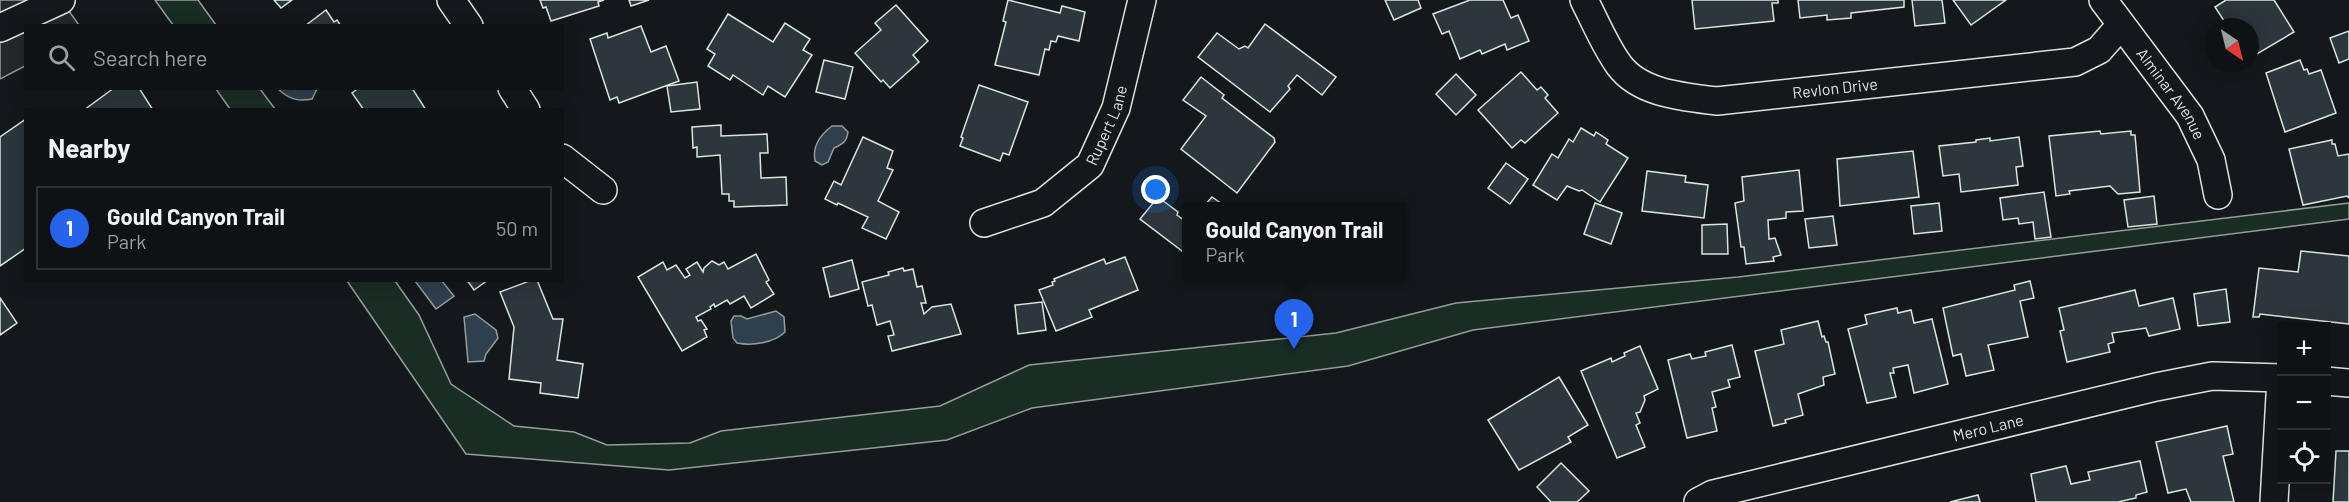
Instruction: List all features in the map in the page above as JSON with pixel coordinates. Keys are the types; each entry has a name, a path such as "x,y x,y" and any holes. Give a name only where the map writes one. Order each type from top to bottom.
{"street":[{"path":"0,28 61,0"},
{"path":"451,0 467,24"},
{"name":"Rupert Lane","path":"984,223 1043,202 1090,165 1116,108 1142,0"},
{"name":"Revlon Drive","path":"1584,0 1620,67 1639,83 1678,96 1717,101 2074,62 2099,50 2121,25"},
{"name":"Alminar Avenue","path":"2103,0 2190,116 2211,160 2217,195"},
{"path":"513,90 525,108"},
{"path":"564,160 603,190"},
{"name":"Mero Lane","path":"1698,502 1713,494 2156,387 2212,376 2277,378"},
{"path":"2331,381 2349,383"},
{"path":"2274,502 2278,430"}],"green space":[{"path":"155,0 198,0 215,24 172,24"},
{"path":"217,90 261,90 274,108 229,108"},
{"path":"2349,203 2349,219 1473,330 1348,366 1032,408 947,440 669,470 466,454 348,282 396,282 419,315 451,384 514,426 574,432 607,445 690,443 721,431 940,406 1029,365 1336,333 1456,303 1738,277"}],"shaded area":[{"path":"0,0 61,0 78,24 24,24 24,67 0,79"}],"water":[{"path":"279,90 316,90 312,99 298,100"},
{"path":"832,126 842,126 848,132 847,138 834,148 828,162 822,165 815,161 816,146 824,133"},
{"path":"416,282 443,282 454,296 436,309"},
{"path":"776,311 784,317 785,332 780,336 762,343 749,344 737,343 733,338 731,321 734,316 747,319"},
{"path":"475,314 496,330 498,338 486,354 484,361 468,362 464,317"}],"building":[{"path":"274,0 292,0 281,8"},
{"path":"540,0 604,0 598,2 599,6 551,21 546,7 543,8"},
{"path":"629,0 649,0 631,6"},
{"path":"1008,0 1060,13 1062,6 1085,12 1079,41 1058,36 1056,42 1051,41 1049,50 1045,49 1039,75 995,65 1006,22 1003,21"},
{"path":"1385,0 1418,0 1421,8 1394,20"},
{"path":"1470,0 1503,0 1511,18 1518,15 1529,41 1507,50 1505,44 1482,54 1480,50 1460,59 1449,31 1442,34 1433,14"},
{"path":"1692,0 1778,0 1778,3 1772,3 1774,21 1695,29"},
{"path":"1798,0 1904,0 1904,7 1851,13 1851,18 1827,20 1827,15 1800,18"},
{"path":"1912,0 1942,0 1945,23 1915,26"},
{"path":"1953,0 2006,0 1971,25"},
{"path":"2226,0 2274,0 2294,32 2259,53 2259,18 2222,18 2215,7"},
{"path":"896,5 928,41 913,55 919,62 890,88 883,80 881,82 855,53 881,30 875,23"},
{"path":"326,10 334,22 337,20 340,24 308,24"},
{"path":"728,14 773,42 785,23 810,39 803,50 812,55 785,97 768,86 763,95 733,75 730,80 708,66 715,54 707,49"},
{"path":"1265,24 1336,77 1322,95 1297,75 1288,86 1290,89 1270,112 1198,57 1217,33 1239,49 1245,46 1248,48"},
{"path":"641,26 651,52 666,46 679,81 619,103 617,97 610,100 590,39 607,33 608,38"},
{"path":"2349,31 2349,59 2339,63 2330,38"},
{"path":"824,60 853,67 845,99 816,92"},
{"path":"2300,60 2304,70 2307,69 2309,74 2321,70 2336,113 2285,132 2266,73"},
{"path":"1521,72 1537,90 1541,87 1548,95 1545,98 1558,113 1525,143 1521,140 1512,148 1478,110"},
{"path":"1456,74 1476,95 1456,115 1436,94"},
{"path":"1201,77 1224,95 1222,98 1274,138 1275,142 1237,193 1181,149 1206,116 1183,100"},
{"path":"697,82 700,109 671,112 667,86"},
{"path":"979,85 1028,102 1009,155 1003,153 1000,161 960,146"},
{"path":"111,90 140,90 152,108 87,108"},
{"path":"356,90 413,90 425,108 363,108 352,93"},
{"path":"24,120 24,249 0,266 0,137"},
{"path":"721,125 721,136 767,134 768,153 760,153 761,178 786,177 787,205 734,207 734,201 729,201 729,194 722,194 720,155 697,157 697,147 693,148 692,127"},
{"path":"1581,128 1594,136 1596,132 1608,140 1606,144 1628,158 1600,202 1582,190 1567,186 1557,200 1533,185 1552,154 1558,158 1569,139 1573,142"},
{"path":"2100,131 2101,134 2131,131 2131,135 2135,135 2140,192 2118,194 2110,186 2069,191 2070,194 2056,196 2049,136"},
{"path":"863,137 893,151 887,168 893,170 878,201 899,212 886,239 862,228 868,217 825,199 834,181 841,185"},
{"path":"2019,137 2023,166 2016,167 2018,185 1961,192 1959,174 1943,176 1939,146 1990,138 1990,141"},
{"path":"2332,140 2338,156 2349,154 2349,198 2347,196 2303,205 2289,149"},
{"path":"1913,151 1919,197 1840,206 1837,159"},
{"path":"1506,163 1528,179 1510,204 1488,188"},
{"path":"1799,170 1803,211 1786,212 1786,218 1768,220 1769,239 1775,238 1781,255 1773,257 1774,261 1746,264 1744,247 1741,247 1735,203 1744,201 1742,177"},
{"path":"1647,171 1686,176 1685,182 1708,185 1704,218 1642,211"},
{"path":"2044,192 2051,237 2035,239 2033,222 2019,224 2018,218 2003,220 2000,198"},
{"path":"2154,196 2157,224 2128,227 2124,200"},
{"path":"1158,197 1178,212 1177,215 1182,219 1182,251 1140,219"},
{"path":"1212,197 1219,202 1208,202"},
{"path":"1595,203 1622,213 1611,244 1584,234"},
{"path":"1939,203 1942,231 1914,234 1911,206"},
{"path":"1833,216 1837,245 1809,248 1805,219"},
{"path":"1727,224 1728,254 1702,254 1702,225"},
{"path":"2301,251 2349,256 2349,324 2260,314 2259,317 2253,317 2259,268 2298,272"},
{"path":"756,254 769,280 766,282 774,294 751,308 744,296 730,304 727,300 715,307 714,304 710,307 711,309 696,317 707,329 704,330 707,337 682,351 638,277 663,262 667,270 676,265 685,278 690,275 686,269 697,262 703,272 712,261 719,265 724,262 728,269"},
{"path":"1125,257 1138,290 1089,310 1092,317 1056,331 1039,290 1053,285 1054,279 1104,259 1106,264"},
{"path":"852,260 859,289 830,297 823,268"},
{"path":"903,268 904,271 913,269 917,287 922,286 926,303 921,303 924,314 932,307 951,304 961,334 892,351 888,336 894,335 890,321 877,325 872,305 868,306 862,282 889,275 888,272"},
{"path":"2030,281 2034,298 2020,301 2028,337 1988,345 1994,370 1966,376 1961,354 1953,356 1943,308 2015,290 2014,285"},
{"path":"468,282 485,282 474,290"},
{"path":"527,282 538,282 553,319 563,319 557,360 583,364 578,398 540,393 541,383 509,379 514,327 500,292"},
{"path":"2226,289 2230,322 2198,326 2194,294"},
{"path":"2135,290 2139,306 2173,298 2180,329 2149,336 2146,328 2112,333 2114,342 2108,344 2110,352 2067,362 2060,331 2064,330 2059,308"},
{"path":"0,298 17,323 0,335"},
{"path":"1042,302 1046,330 1018,334 1015,305"},
{"path":"1897,308 1898,313 1911,310 1914,323 1932,319 1948,384 1914,393 1908,365 1893,368 1894,373 1890,373 1896,397 1867,403 1848,329 1867,324 1865,315"},
{"path":"1818,321 1822,337 1824,336 1828,342 1835,374 1823,377 1824,385 1798,394 1803,415 1773,426 1755,351 1784,344 1781,330"},
{"path":"1732,345 1740,377 1728,380 1730,387 1712,392 1716,407 1712,408 1717,431 1687,438 1668,360 1690,354 1692,359 1706,356 1705,352"},
{"path":"1640,346 1658,389 1644,396 1645,400 1640,412 1636,413 1640,423 1636,425 1645,447 1617,458 1581,371 1611,358 1612,362 1625,356 1624,353"},
{"path":"1559,377 1588,425 1568,437 1571,442 1519,470 1488,420"},
{"path":"2227,426 2233,454 2223,456 2234,502 2191,502 2186,489 2168,493 2156,442"},
{"path":"2336,451 2349,451 2349,502 2333,502"},
{"path":"2140,461 2147,492 2136,495 2136,498 2118,502 2036,502 2031,474 2066,466 2071,484 2090,480 2088,472"},
{"path":"1561,463 1589,491 1577,502 1551,502 1537,487"},
{"path":"1978,495 1980,502 1950,502"}],"place":[{"name":"Gould Canyon Trail","path":"1294,349"}]}
